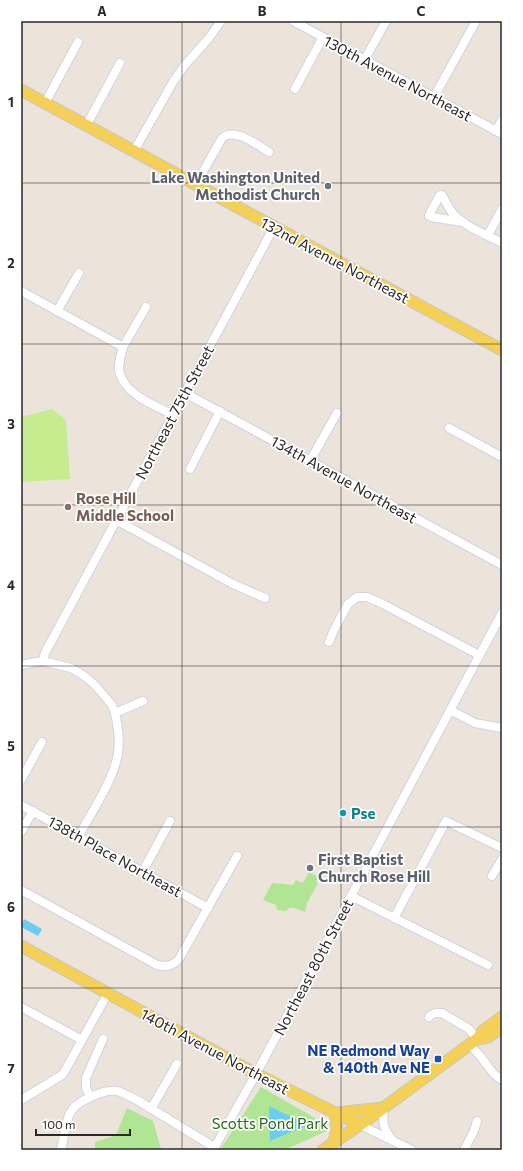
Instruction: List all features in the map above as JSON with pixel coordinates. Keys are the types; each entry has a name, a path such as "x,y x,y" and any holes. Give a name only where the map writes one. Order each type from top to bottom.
{"main road":[{"name":"132nd Avenue Northeast","path":"21,90 502,350"},
{"name":"140th Avenue Northeast","path":"21,946 256,1074 360,1125"},
{"path":"323,1150 360,1125 473,1042 502,1017"},
{"path":"473,1042 488,1037 502,1027"},
{"path":"332,1144 336,1136 337,1126 335,1113 384,1107"}],"street":[{"path":"134,151 173,82 184,66 209,38 221,21"},
{"name":"130th Avenue Northeast","path":"294,21 499,132"},
{"path":"365,59 386,21"},
{"path":"434,97 476,21"},
{"path":"295,89 323,37"},
{"path":"45,103 78,42"},
{"path":"86,126 120,63"},
{"path":"499,132 502,120"},
{"path":"196,184 222,138 225,136 231,134 243,136 269,152"},
{"path":"488,235 502,209"},
{"path":"463,222 502,243"},
{"name":"Northeast 75th Street","path":"43,661 45,653 274,227"},
{"path":"57,311 79,273"},
{"path":"21,291 123,347"},
{"path":"146,307 123,347 120,374 129,389 142,399 173,415"},
{"name":"134th Avenue Northeast","path":"185,393 502,566"},
{"path":"190,469 220,411"},
{"path":"310,461 337,413"},
{"path":"449,428 502,457"},
{"path":"116,520 233,584 265,598"},
{"path":"329,642 348,604 357,597 367,597 381,603 479,656"},
{"name":"Northeast 80th Street","path":"213,1149 256,1074 502,613"},
{"path":"21,665 43,661 72,668 94,684 112,705 115,713 118,724 118,752 115,767 78,837"},
{"path":"115,713 143,701"},
{"path":"450,710 475,723 502,728"},
{"path":"21,780 42,742"},
{"name":"138th Place Northeast","path":"21,805 208,908"},
{"path":"21,832 33,811"},
{"path":"143,871 170,821"},
{"path":"394,918 446,821 502,848"},
{"path":"21,890 157,965 171,966 179,959 237,856"},
{"path":"492,876 502,859"},
{"path":"351,896 488,965"},
{"path":"21,1100 62,1075 108,993"},
{"path":"21,1007 82,1040"},
{"path":"429,1018 435,1013 442,1013 469,1029 473,1042 481,1057 492,1072 502,1080"},
{"path":"90,1097 86,1088 86,1078 103,1039"},
{"path":"152,1110 177,1064"},
{"path":"61,1150 70,1112 79,1103 90,1097 115,1091 125,1094 213,1149"},
{"path":"384,1107 384,1125 393,1141"},
{"path":"464,1150 474,1131 477,1121"},
{"name":"140th Avenue Northeast","path":"360,1125 412,1150"}],"green space":[{"path":"52,409 66,420 70,479 21,482 21,417"},
{"path":"309,872 318,877 316,882 318,883 307,903 305,912 294,908 289,908 286,911 277,910 276,905 263,900 272,883 293,885 296,880 303,883"},
{"name":"Scotts Pond Park","path":"261,1087 327,1125 329,1130 284,1150 220,1150"},
{"path":"127,1108 153,1121 161,1149 160,1150 95,1150 95,1142 116,1135"}],"water":[{"path":"24,919 42,929 38,936 21,927"},
{"path":"269,1106 308,1125 270,1141"}],"place":[{"name":"Lake Washington United Methodist Church","path":"328,186"},
{"name":"Rose Hill Middle School","path":"68,507"},
{"name":"Pse","path":"343,813"},
{"name":"First Baptist Church Rose Hill","path":"310,868"},
{"name":"NE Redmond Way & 140th Ave NE","path":"438,1059"}]}
